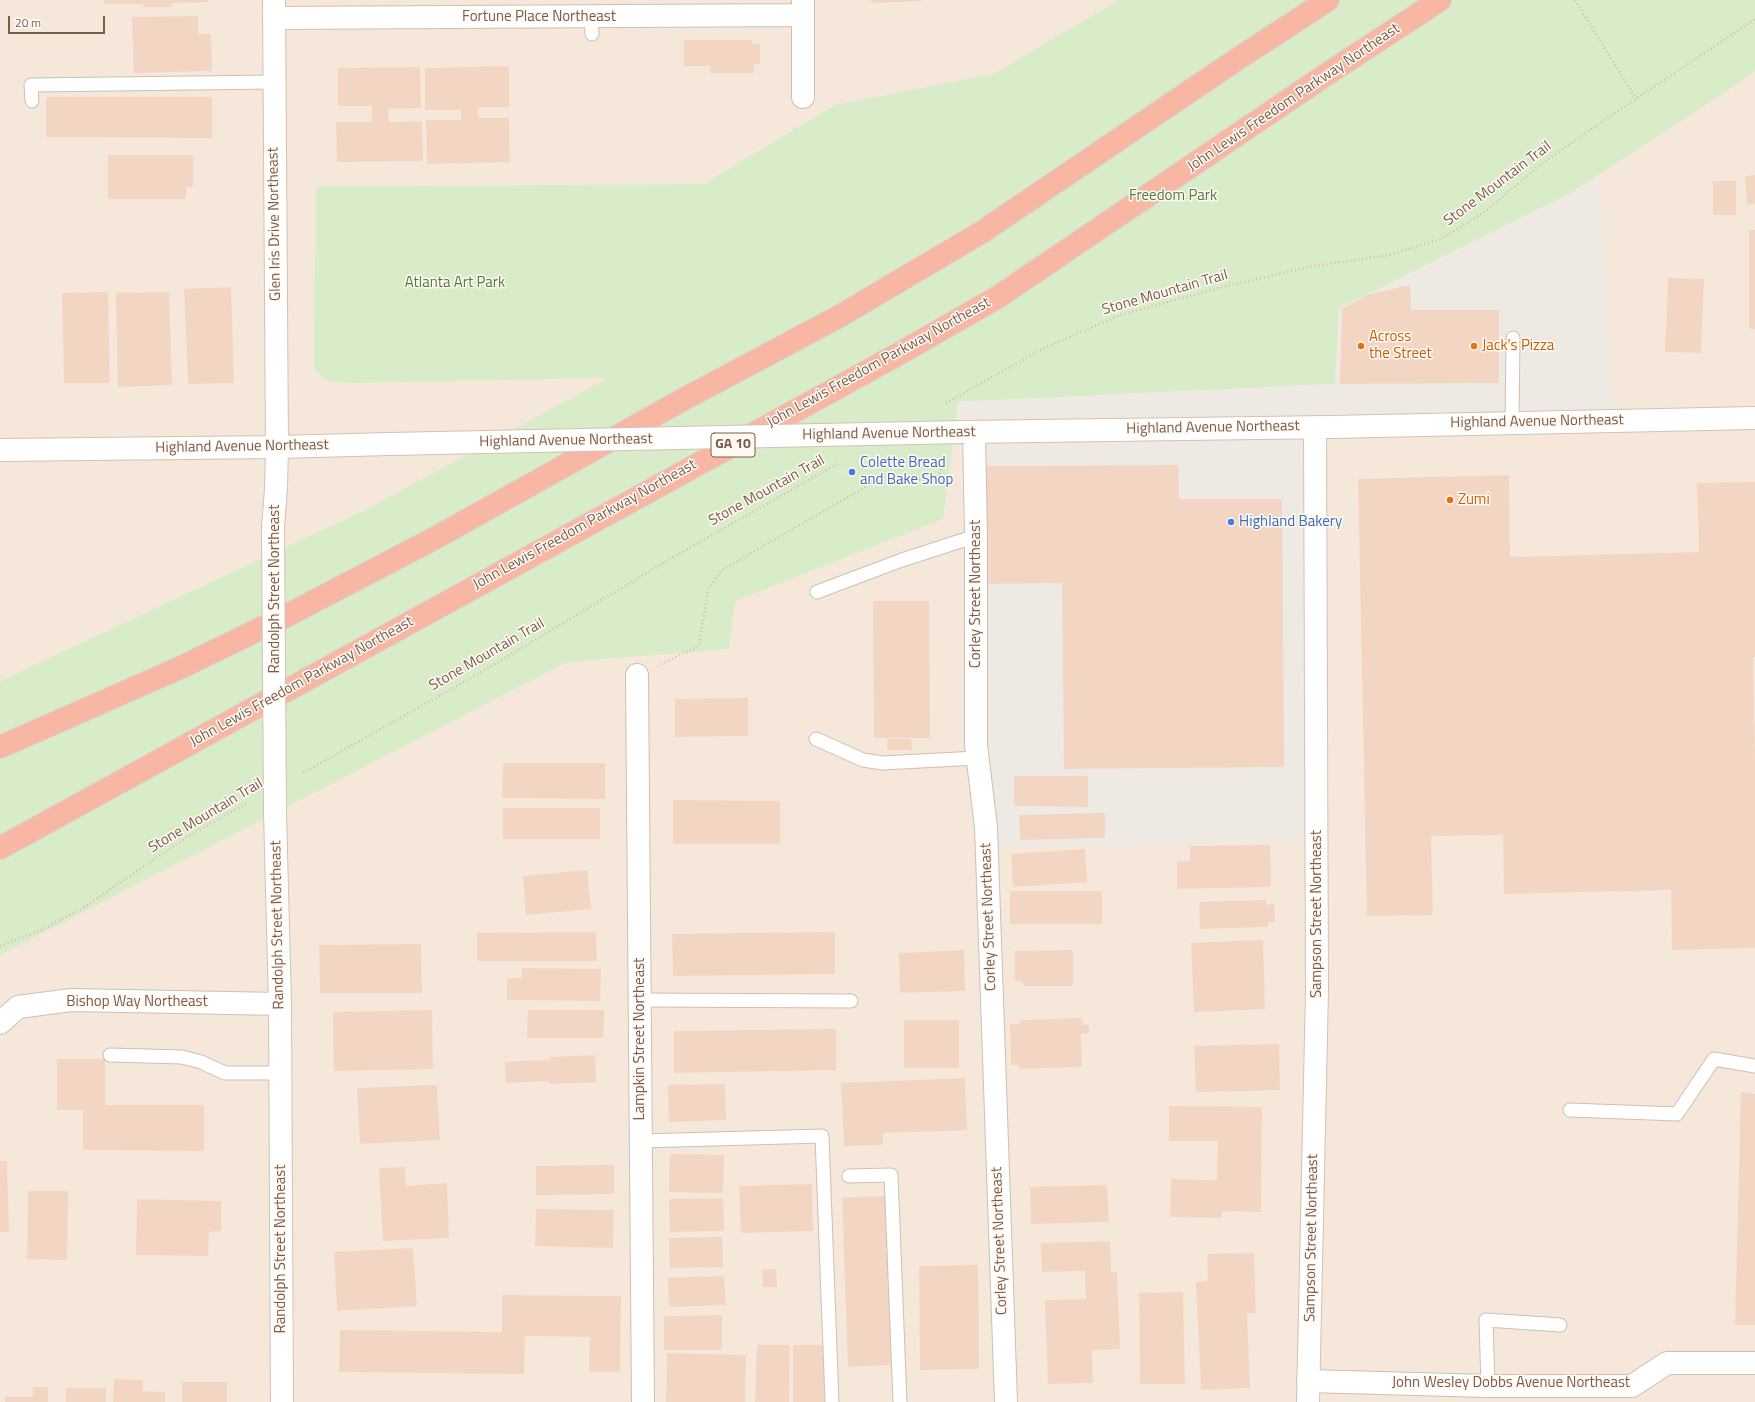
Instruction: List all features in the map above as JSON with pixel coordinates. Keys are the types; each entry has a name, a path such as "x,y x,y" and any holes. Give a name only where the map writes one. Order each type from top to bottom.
{"highway":[{"path":"0,747 184,666 284,617 437,537 684,399 840,316 982,232 1233,62 1328,0"},
{"name":"John Lewis Freedom Parkway Northeast","path":"0,848 895,356 998,297 1327,74 1440,0"}],"street":[{"name":"Fortune Place Northeast","path":"274,9 591,25 803,7"},
{"path":"803,7 804,97"},
{"name":"Glen Iris Drive Northeast","path":"274,9 277,447"},
{"name":"Highland Avenue Northeast","path":"0,450 277,447 969,432 1755,418"},
{"name":"Sampson Street Northeast","path":"1308,1392 1318,990 1315,427"},
{"name":"Corley Street Northeast","path":"969,432 976,536 976,745 986,827 1006,1402"},
{"name":"Randolph Street Northeast","path":"277,447 274,527 275,813 280,1004 282,1402"},
{"name":"Lampkin Street Northeast","path":"637,675 642,1402"},
{"name":"Bishop Way Northeast","path":"0,1023 18,1007 71,1000 280,1004"},
{"name":"John Wesley Dobbs Avenue Northeast","path":"1308,1392 1488,1386 1632,1386 1667,1363 1755,1363"}],"lane":[{"path":"32,101 31,85 274,82"},
{"path":"1512,423 1513,338"},
{"path":"817,592 902,560 976,536"},
{"path":"816,739 863,760 883,764 977,758"},
{"path":"640,1000 851,1001"},
{"path":"110,1055 182,1057 201,1062 225,1073 280,1073"},
{"path":"1570,1110 1676,1114 1714,1059 1755,1066"},
{"path":"641,1141 822,1136 832,1402"},
{"path":"849,1176 891,1176 900,1402"},
{"path":"1488,1386 1486,1320 1560,1325"}],"path":[{"path":"1575,0 1636,99"},
{"name":"Stone Mountain Trail","path":"944,404 1042,349 1120,315 1222,287 1308,268 1389,255 1441,239 1486,210 1540,166 1755,19"},
{"path":"637,675 699,646 708,590 722,570 874,482 937,480 945,458"},
{"name":"Stone Mountain Trail","path":"296,776 478,674 670,559 842,461"},
{"name":"Stone Mountain Trail","path":"0,946 39,931 80,910 187,837 248,803"}],"shaded area":[{"path":"0,0 1204,0 625,388 0,681"},
{"path":"1755,39 1755,1402 0,1402 0,927 958,402 979,847 1302,432 1599,154"},
{"path":"1599,154 1613,424 1302,432 1318,841 979,847 958,402 1335,384 1339,308"}],"green space":[{"name":"Freedom Park","path":"1119,0 1755,0 1755,70 1736,85 1574,191 1339,308 1335,384 958,402 943,519 735,601 729,649 567,662 0,955 0,681 367,509 608,378 347,383 326,381 314,369 316,187 704,184 835,105 994,74"}],"building":[{"path":"104,0 209,0 209,2 172,3 172,7 143,7 143,4 104,4"},
{"path":"871,0 921,0 921,1 871,3"},
{"path":"198,16 198,34 211,34 212,71 134,73 132,17"},
{"path":"684,40 752,40 753,44 760,44 760,64 754,65 754,73 710,73 710,66 684,66"},
{"path":"509,66 509,107 478,107 478,118 509,118 510,162 427,164 426,120 461,120 461,110 425,110 425,68"},
{"path":"420,67 421,108 388,109 389,122 422,121 423,161 337,162 336,122 372,122 372,106 338,106 338,68"},
{"path":"46,97 212,97 212,138 46,137"},
{"path":"108,155 193,155 193,187 186,187 186,199 108,199"},
{"path":"1755,175 1755,204 1747,205 1745,176"},
{"path":"1713,181 1736,181 1736,215 1713,215"},
{"path":"1749,230 1755,230 1755,329 1749,329"},
{"path":"1668,278 1704,279 1701,353 1665,352"},
{"path":"1410,285 1411,310 1499,310 1499,383 1340,384 1342,309 1367,295"},
{"path":"231,287 234,383 188,384 184,289"},
{"path":"108,292 110,383 64,383 62,293"},
{"path":"169,292 172,385 118,387 116,293"},
{"path":"1178,465 1179,499 1282,499 1284,767 1064,769 1062,583 984,584 983,466"},
{"path":"1509,475 1510,557 1699,552 1697,483 1755,482 1755,657 1753,657 1755,757 1755,948 1672,950 1671,890 1504,894 1503,835 1431,836 1433,915 1367,916 1358,479"},
{"path":"873,601 929,601 930,738 874,738"},
{"path":"748,698 748,736 675,737 675,699"},
{"path":"887,739 911,739 912,750 887,750"},
{"path":"503,763 605,763 605,799 502,798"},
{"path":"1014,776 1088,776 1088,807 1014,806"},
{"path":"673,800 780,801 780,844 673,844"},
{"path":"503,808 600,808 600,839 503,839"},
{"path":"1105,813 1105,838 1020,840 1019,815"},
{"path":"1270,845 1271,887 1177,889 1177,862 1190,861 1190,846"},
{"path":"1085,849 1087,882 1013,887 1011,854"},
{"path":"587,870 591,909 526,915 523,876"},
{"path":"1010,891 1102,891 1102,924 1010,924"},
{"path":"1266,900 1266,905 1274,904 1275,922 1268,922 1268,927 1200,929 1199,902"},
{"path":"596,932 597,961 477,961 477,933"},
{"path":"835,932 835,974 673,976 672,934"},
{"path":"1263,940 1265,1009 1194,1012 1191,943"},
{"path":"421,944 422,993 320,993 319,945"},
{"path":"964,950 965,991 900,993 899,953"},
{"path":"1073,950 1073,986 1025,986 1021,981 1015,981 1015,951"},
{"path":"522,968 601,969 600,1001 507,1000 507,978 522,978"},
{"path":"432,1010 433,1069 334,1071 333,1012"},
{"path":"528,1010 604,1010 603,1038 527,1038"},
{"path":"1082,1018 1083,1025 1089,1025 1089,1034 1081,1034 1082,1067 1020,1069 1019,1065 1011,1065 1010,1024 1020,1024 1020,1020"},
{"path":"904,1020 959,1020 959,1068 904,1068"},
{"path":"836,1029 836,1070 674,1073 674,1031"},
{"path":"1279,1044 1280,1090 1196,1092 1194,1046"},
{"path":"595,1055 596,1082 549,1084 548,1081 506,1083 505,1062 550,1060 550,1057"},
{"path":"57,1059 105,1059 105,1105 204,1105 204,1151 83,1150 83,1110 57,1110"},
{"path":"965,1078 967,1130 883,1133 883,1145 844,1146 841,1083"},
{"path":"725,1084 726,1120 669,1122 668,1085"},
{"path":"437,1085 440,1140 360,1144 357,1088"},
{"path":"1741,1092 1755,1094 1755,1325 1735,1325"},
{"path":"1169,1106 1262,1107 1261,1212 1222,1211 1222,1218 1170,1217 1171,1179 1217,1180 1218,1141 1169,1141"},
{"path":"670,1154 724,1155 723,1193 669,1192"},
{"path":"0,1161 7,1161 9,1232 0,1232"},
{"path":"614,1165 614,1194 536,1195 536,1166"},
{"path":"405,1167 406,1186 447,1183 449,1238 383,1241 379,1168"},
{"path":"812,1184 813,1231 741,1233 739,1186"},
{"path":"1107,1185 1109,1222 1031,1224 1030,1187"},
{"path":"28,1191 68,1191 67,1260 27,1259"},
{"path":"886,1196 892,1365 848,1367 842,1198"},
{"path":"723,1198 724,1231 670,1232 669,1199"},
{"path":"137,1199 221,1201 221,1231 209,1232 208,1256 136,1255"},
{"path":"536,1209 614,1210 613,1248 535,1246"},
{"path":"722,1237 723,1267 670,1268 669,1238"},
{"path":"1110,1241 1111,1272 1117,1272 1120,1349 1092,1350 1093,1383 1048,1384 1045,1300 1086,1299 1085,1271 1042,1272 1041,1243"},
{"path":"413,1248 417,1306 337,1311 334,1252"},
{"path":"1254,1253 1256,1313 1247,1313 1250,1388 1201,1390 1196,1282 1208,1281 1207,1254"},
{"path":"978,1265 979,1369 920,1370 919,1266"},
{"path":"776,1269 777,1287 763,1287 762,1270"},
{"path":"724,1276 726,1305 669,1307 668,1278"},
{"path":"1183,1292 1185,1384 1140,1384 1139,1293"},
{"path":"502,1295 621,1296 620,1372 589,1372 590,1337 525,1336 524,1374 339,1372 340,1330 502,1332"},
{"path":"722,1315 722,1350 664,1350 664,1316"},
{"path":"757,1345 790,1345 789,1402 755,1402"},
{"path":"793,1345 827,1345 826,1402 793,1402"},
{"path":"667,1353 746,1355 745,1402 666,1402"},
{"path":"114,1379 143,1380 142,1391 165,1392 165,1402 113,1402"},
{"path":"182,1382 227,1382 227,1402 182,1402"},
{"path":"33,1387 48,1387 48,1402 5,1402 5,1397 33,1397"},
{"path":"66,1388 106,1388 106,1402 66,1402"}],"place":[{"name":"Across the Street","path":"1361,346"},
{"name":"Jack's Pizza","path":"1474,346"},
{"name":"Colette Bread and Bake Shop","path":"852,472"},
{"name":"Zumi","path":"1450,500"},
{"name":"Highland Bakery","path":"1231,522"}],"park label":[{"name":"Atlanta Art Park","path":"455,283"}]}
